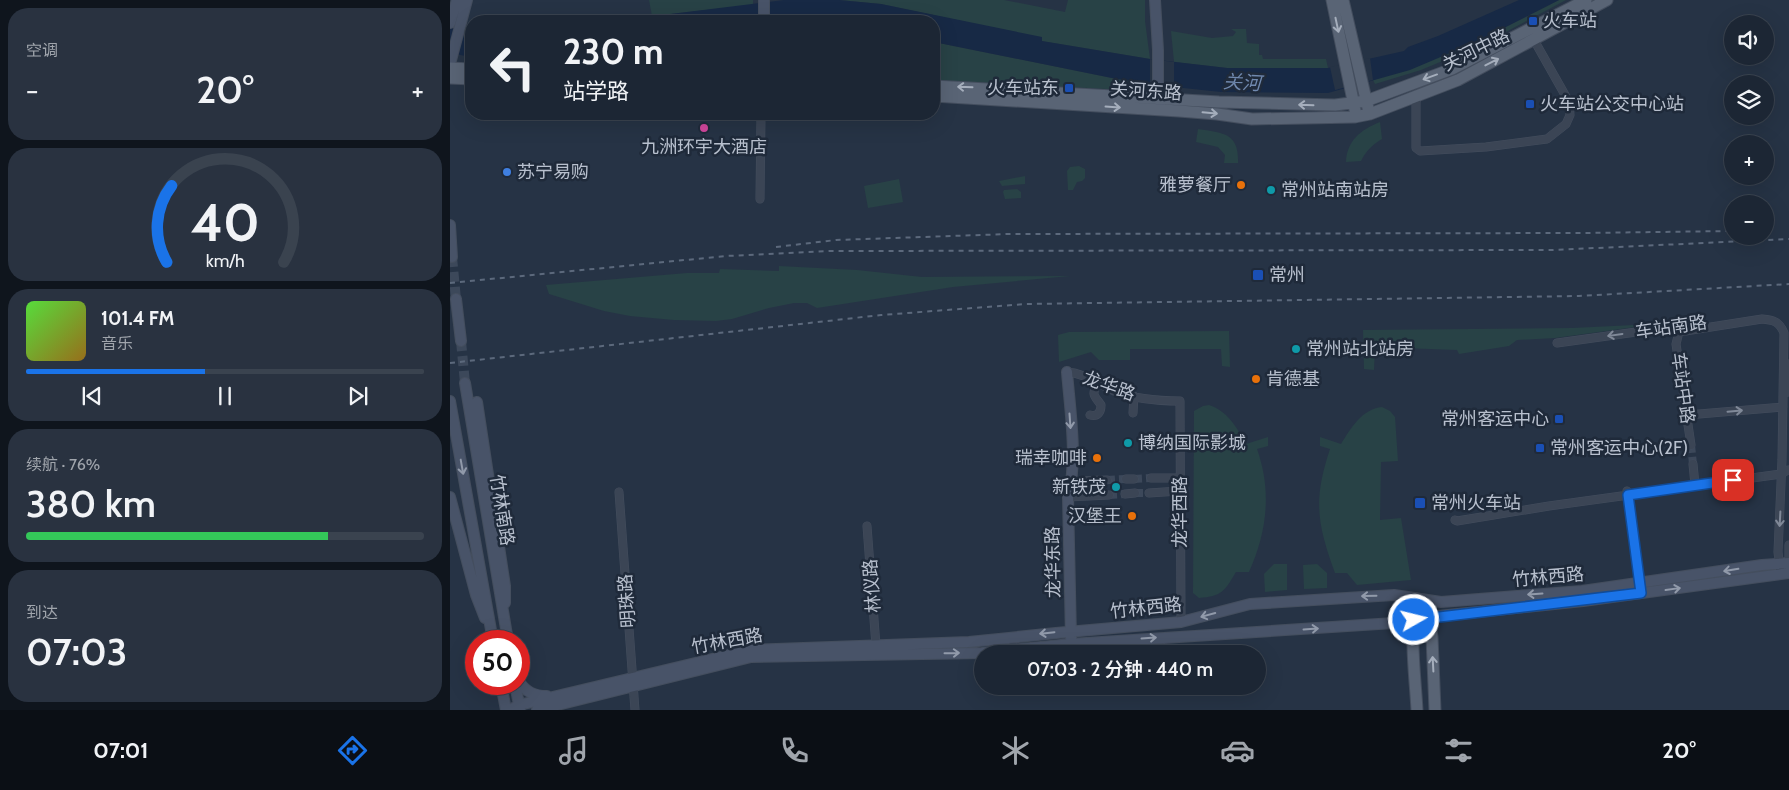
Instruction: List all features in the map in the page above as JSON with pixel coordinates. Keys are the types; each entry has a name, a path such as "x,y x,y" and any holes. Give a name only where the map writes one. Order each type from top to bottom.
{"main road":[{"path":"457,0 451,63 465,67"},
{"path":"455,19 467,0"},
{"path":"759,0 759,15"},
{"path":"764,0 764,15"},
{"path":"1155,0 1161,51"},
{"path":"1161,97 1162,0"},
{"path":"1332,0 1348,49 1357,89 1366,101 1370,114"},
{"path":"1343,0 1348,49"},
{"name":"关河中路","path":"1354,103 1366,101 1452,69 1586,0"},
{"name":"关河中路","path":"1355,117 1370,114 1458,80 1607,0"},
{"path":"450,78 465,79"},
{"name":"关河东路","path":"940,86 1161,97 1218,102 1335,105 1354,103"},
{"path":"1355,117 1354,103 1357,89"},
{"name":"关河东路","path":"940,96 988,98 1161,97 1217,114 1252,119 1355,117"},
{"path":"450,225 452,257"},
{"path":"456,299 460,341"},
{"name":"龙华东路","path":"1067,372 1071,429 1073,644"},
{"name":"竹林南路","path":"465,383 505,629"},
{"name":"竹林南路","path":"450,402 491,630"},
{"path":"477,402 506,586 505,629"},
{"path":"450,497 476,595 489,630"},
{"name":"竹林西路","path":"540,710 750,650 969,642 1181,622 1250,604 1394,595 1417,599 1450,601 1641,588 1786,568"},
{"name":"竹林西路","path":"517,708 554,697 751,657 982,653 1073,644 1310,629 1584,601 1641,588"},
{"path":"1417,599 1414,617 1417,710"},
{"path":"1417,599 1429,617 1432,637 1435,710"},
{"path":"530,692 540,696 554,697"},
{"path":"503,695 506,710"},
{"path":"516,695 517,708"}],"street":[{"path":"1416,96 1416,148 1420,151 1486,147 1547,139 1566,124 1570,115 1570,108 1569,102 1534,40"},
{"path":"756,120 757,199 761,120"},
{"name":"车站南路","path":"1557,343 1762,314 1777,316 1782,323"},
{"name":"车站南路","path":"1679,332 1762,319 1782,323"},
{"path":"1782,323 1788,328 1789,334"},
{"path":"1782,323 1784,332 1783,407 1786,568"},
{"name":"车站中路","path":"1679,332 1676,344 1691,445"},
{"path":"1785,472 1787,460 1789,364"},
{"name":"龙华路","path":"1067,372 1090,378 1113,390 1134,396 1164,401 1180,401"},
{"path":"1090,415 1098,415 1101,410 1101,405 1094,398 1093,392 1097,382"},
{"path":"1133,413 1134,396"},
{"name":"龙华西路","path":"1180,401 1181,622"},
{"path":"1687,416 1783,407"},
{"path":"1693,464 1695,483"},
{"path":"1519,509 1455,520 1457,518 1695,483 1785,472"},
{"path":"1151,478 1179,478"},
{"path":"1072,481 1107,480"},
{"path":"1149,493 1179,491"},
{"name":"明珠路","path":"619,492 635,710"},
{"path":"1125,494 1135,493"},
{"path":"1627,493 1641,588"},
{"path":"1072,497 1109,494"},
{"name":"林仪路","path":"867,526 876,646"},
{"path":"1786,568 1789,545"}],"green space":[{"path":"649,0 753,0 753,5 652,15"},
{"path":"839,0 1004,0 1065,12 1068,0 1145,0 1145,21 1150,59 1041,41 1042,38 881,4"},
{"path":"1559,0 1566,0 1481,45 1421,70 1375,84 1373,80 1476,42"},
{"path":"1231,29 1246,29 1247,43 1259,44 1259,55 1262,55 1263,59 1326,59 1328,68 1227,68 1174,62 1171,31 1212,38 1233,36 1236,32"},
{"path":"940,43 1117,79 1150,83 1144,91 940,80"},
{"path":"1380,122 1382,139 1370,148 1361,161 1346,162 1349,148 1356,137"},
{"path":"1198,129 1222,134 1233,140 1238,153 1238,163 1224,163 1225,155 1218,147 1196,142"},
{"path":"1079,166 1085,169 1085,178 1077,182 1073,190 1068,190 1067,171 1070,167"},
{"path":"1025,176 1025,184 1002,186 999,181"},
{"path":"899,179 903,202 868,208 864,186"},
{"path":"1017,189 1021,192 1021,198 1005,199 1004,190"},
{"path":"779,266 857,270 922,277 1070,276 953,287 817,308 807,303 794,303 732,319 716,321 674,320 630,316 604,311 549,294 546,285 687,273 719,273 720,269 779,271"},
{"path":"1634,325 1635,327 1555,338 1517,340 1509,346 1459,354 1457,350 1375,347 1374,370 1364,369 1363,330 1572,328"},
{"path":"1229,331 1230,367 1222,366 1221,349 1130,349 1130,360 1099,360 1091,352 1059,362 1058,335 1069,332"},
{"path":"1209,405 1222,411 1227,416 1246,444 1268,437 1268,446 1257,449 1265,480 1266,496 1260,542 1249,572 1236,572 1222,592 1213,596 1199,598 1193,593 1194,411"},
{"path":"1382,407 1390,411 1395,417 1398,461 1381,462 1380,520 1401,518 1411,580 1357,585 1347,573 1335,573 1324,540 1319,511 1319,497 1330,449 1320,446 1320,437 1341,444 1363,415"},
{"path":"1274,564 1287,564 1287,590 1265,592 1264,574"},
{"path":"1317,564 1327,573 1327,588 1304,589 1303,565"}],"water":[{"path":"784,0 839,0 881,4 935,15 662,15"},
{"name":"关河","path":"1519,0 1559,0 1476,42 1410,70 1328,93 1221,92 1117,79 940,43 940,16 1042,37 1042,41 1150,59 1227,68 1328,68 1404,51 1408,47 1438,36"},
{"path":"450,23 465,27 465,56 450,53"}],"pier":[{"path":"1370,58 1373,80 1335,90 1330,67"},
{"path":"1150,59 1174,62 1174,87 1150,83"}],"tunnel":[{"path":"452,257 456,299"},
{"path":"461,341 465,383"},
{"path":"1691,445 1693,464"},
{"path":"1134,479 1151,478"},
{"path":"1107,480 1126,479"},
{"path":"1135,493 1149,493"},
{"path":"1109,495 1125,494"}],"railway":[{"path":"776,247 836,240 1009,234 1724,231"},
{"path":"450,283 726,256 829,251 1553,250 1789,239"},
{"path":"450,363 881,315 1026,304 1579,296 1789,284"}],"place":[{"name":"火车站","path":"1533,21"},
{"name":"火车站东","path":"1069,88"},
{"name":"火车站公交中心站","path":"1530,104"},
{"name":"九洲环宇大酒店","path":"704,128"},
{"name":"苏宁易购","path":"507,172"},
{"name":"雅萝餐厅","path":"1241,185"},
{"name":"常州站南站房","path":"1271,190"},
{"name":"常州","path":"1258,275"},
{"name":"常州站北站房","path":"1296,349"},
{"name":"肯德基","path":"1256,379"},
{"name":"常州客运中心","path":"1559,419"},
{"name":"博纳国际影城","path":"1128,443"},
{"name":"常州客运中心(2F)","path":"1540,448"},
{"name":"瑞幸咖啡","path":"1097,458"},
{"name":"新铁茂","path":"1116,487"},
{"name":"常州火车站","path":"1420,503"},
{"name":"汉堡王","path":"1132,516"}],"route":[{"path":"1414,620 1641,593 1628,495 1733,480"}]}
